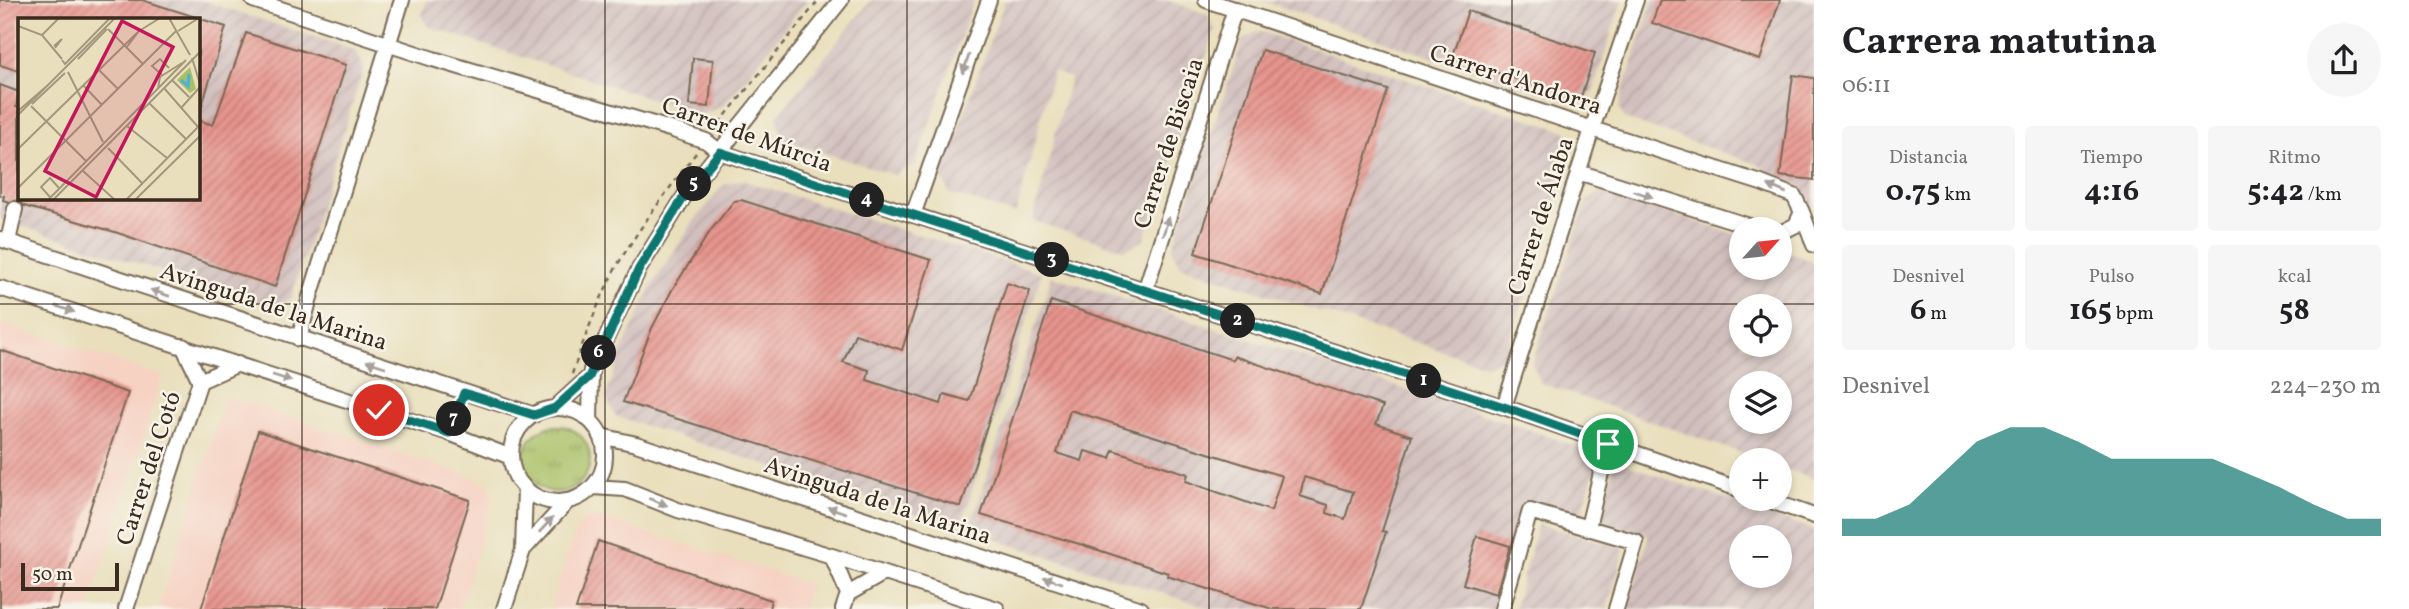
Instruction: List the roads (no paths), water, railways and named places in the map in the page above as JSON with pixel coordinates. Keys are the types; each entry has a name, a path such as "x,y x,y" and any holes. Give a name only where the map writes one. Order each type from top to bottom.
{"street":[{"name":"Carrer de Múrcia","path":"253,0 388,44 682,132 706,141 720,152 1504,407 1729,486"},
{"path":"299,339 402,0"},
{"path":"555,408 574,411 590,421 601,436 605,454 604,463 593,487 584,495 568,501 545,500 526,489 514,471 511,457 517,433 534,415 555,408 589,377 639,269 687,192 841,0"},
{"path":"913,215 989,0"},
{"name":"Carrer d'Andorra","path":"1206,0 1794,196 1814,246"},
{"name":"Carrer de Álaba","path":"1504,407 1578,172 1636,0"},
{"name":"Carrer de Biscaia","path":"1145,291 1235,9"},
{"path":"1578,172 1729,220"},
{"path":"4,241 15,209"},
{"path":"1792,227 1796,225 1802,212"},
{"name":"Avinguda de la Marina","path":"4,241 534,415"},
{"path":"0,288 449,433 511,457"},
{"name":"Carrer del Cotó","path":"126,609 200,381 183,346"},
{"name":"Carrer del Cotó","path":"200,381 238,364"},
{"path":"589,377 590,421"},
{"name":"Avinguda de la Marina","path":"601,436 636,444 1141,609"},
{"path":"1588,527 1608,444"},
{"path":"593,487 625,489 678,510 997,609"},
{"path":"505,609 523,550 526,489"},
{"path":"523,550 568,501"},
{"path":"1792,508 1814,516"},
{"path":"1502,609 1530,511 1636,542 1616,609"},
{"path":"832,556 848,594 843,609"},
{"path":"848,594 884,573"}]}
